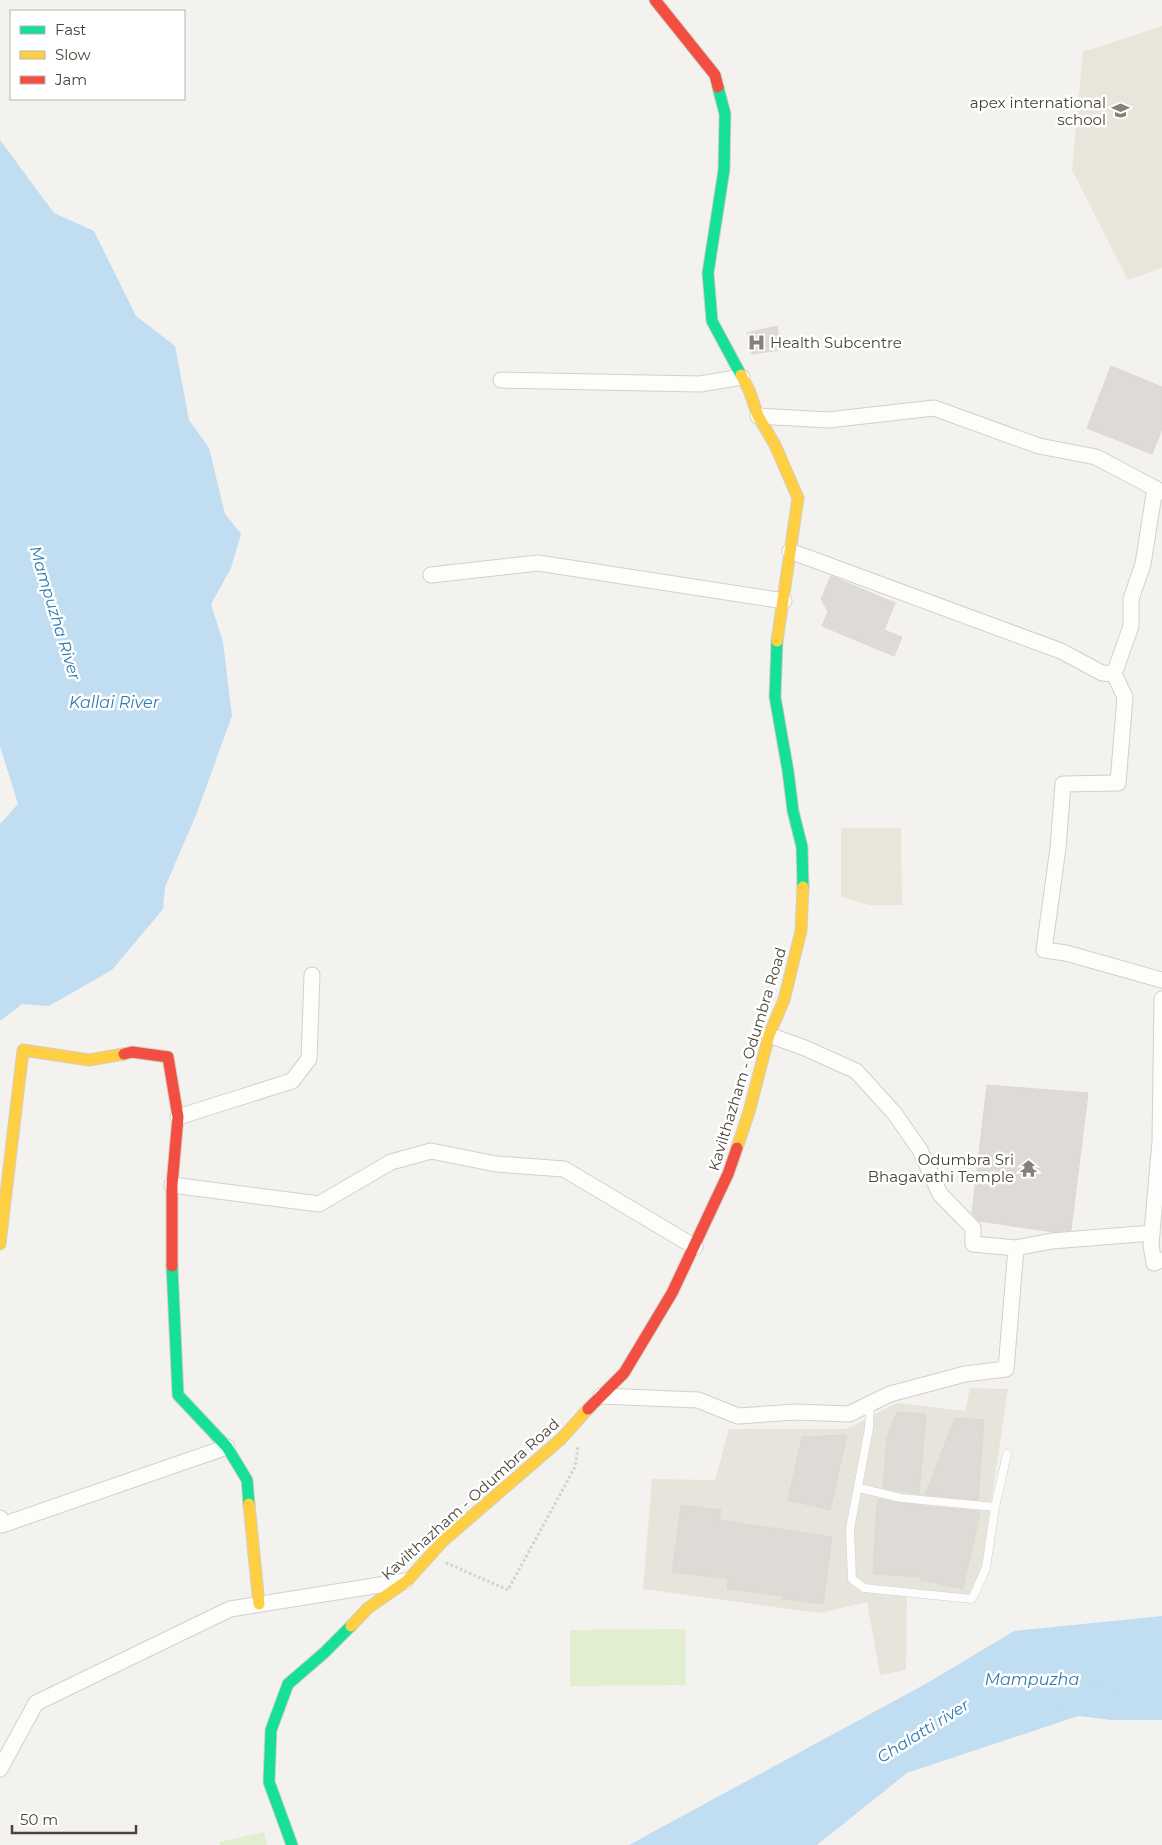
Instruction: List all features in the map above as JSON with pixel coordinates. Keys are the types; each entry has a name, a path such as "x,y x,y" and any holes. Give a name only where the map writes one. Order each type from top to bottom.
{"main road":[{"name":"Kavilthazham - Odumbra Road","path":"292,1845 269,1782 272,1730 288,1684 324,1653 368,1608 407,1581 443,1541 561,1438 624,1374 672,1293 695,1248 728,1174 754,1096 769,1035 784,1000 801,931 803,893 802,847 793,811 775,697 777,639 798,498 775,444 758,416 749,390 712,321 708,273 724,170 724,114 715,75 655,0"},
{"path":"0,1244 23,1050 89,1060 132,1052 168,1057 178,1117 172,1185 171,1246 178,1395 226,1446 247,1480 259,1604"}],"street":[{"path":"501,380 700,384 742,377"},
{"path":"758,416 828,420 934,408 1039,446 1096,457 1158,490 1143,564 1132,599 1132,626 1114,674 1125,697 1118,783 1063,784 1058,848 1044,950 1066,953 1162,980"},
{"path":"790,551 1061,651 1102,673 1114,674"},
{"path":"431,575 538,563 784,600"},
{"path":"178,1117 292,1081 309,1059 312,975"},
{"path":"1162,999 1160,1141 1151,1245 1154,1262 1162,1260"},
{"path":"769,1035 856,1071 895,1114 920,1150 940,1194 973,1228 973,1244 1016,1248 1052,1241 1152,1233"},
{"path":"172,1185 319,1204 391,1162 431,1151 496,1164 564,1169 695,1248"},
{"path":"601,1396 698,1400 738,1416 796,1412 849,1414 890,1394 965,1374 1006,1369 1016,1248"},
{"path":"0,1518 2,1525 226,1446"},
{"path":"0,1769 36,1703 230,1609 407,1581"}],"lane":[{"path":"870,1404 869,1428 850,1529 852,1579 864,1588 972,1599 986,1568 995,1507 1007,1454"},
{"path":"859,1488 901,1498 995,1507"}],"path":[{"path":"430,1556 508,1590 575,1467 579,1441"}],"shaded area":[{"name":"apex international school","path":"1162,26 1162,268 1128,280 1072,170 1083,52"},
{"path":"841,828 901,828 902,905 870,905 841,897"},
{"path":"970,1388 1008,1389 976,1603 907,1597 906,1670 880,1675 867,1602 820,1613 643,1589 652,1479 715,1480 729,1429 846,1429 897,1403 965,1411"}],"green space":[{"path":"685,1629 686,1685 570,1686 570,1630"},
{"path":"264,1832 267,1845 220,1845 219,1842"}],"water":[{"name":"Kallai River","path":"0,140 54,213 94,231 136,316 175,346 189,420 209,448 225,514 241,534 231,568 211,604 223,642 232,716 196,815 165,887 163,909 112,970 49,1006 22,1004 0,1021 0,824 18,804 0,746"},
{"name":"Mampuzha","path":"1162,1616 1162,1696 1144,1694 907,1773 817,1845 629,1845 929,1682 1014,1631"}],"building":[{"path":"777,326 781,350 752,354 747,333"},
{"path":"1111,366 1162,387 1162,429 1152,454 1087,428"},
{"path":"831,576 895,603 884,630 902,637 894,656 822,626 828,611 821,599"},
{"name":"Odumbra Sri Bhagavathi Temple","path":"987,1085 1088,1093 1071,1230 1053,1232 979,1221 972,1213"},
{"path":"897,1412 926,1414 919,1494 883,1488 887,1437"},
{"path":"955,1418 984,1420 978,1500 925,1495"},
{"path":"847,1435 830,1510 788,1500 802,1437"},
{"path":"877,1499 919,1505 918,1511 920,1506 977,1511 980,1514 963,1589 920,1580 921,1577 873,1574"},
{"path":"681,1505 721,1510 719,1520 832,1537 823,1604 783,1599 783,1596 727,1589 728,1579 672,1572"}],"waterway":[{"name":"Chalatti river","path":"1073,1700 1113,1705 1162,1705"}],"traffic: fast":[{"path":"718,87 725,114 724,170 708,273 712,321 741,375"},
{"path":"777,641 775,697 793,811 802,847 803,887"},
{"path":"172,1266 178,1395 227,1447 247,1480 249,1504"},
{"path":"292,1845 269,1782 271,1730 288,1684 324,1653 351,1626"}],"traffic: slow":[{"path":"741,375 749,390 758,416 775,445 798,498 777,641"},
{"path":"737,1148 749,1112 769,1035 784,1000 801,931 803,887"},
{"path":"0,1244 23,1050 89,1060 124,1054"},
{"path":"351,1626 368,1608 407,1581 443,1541 561,1439 588,1409"},
{"path":"249,1504 259,1604"}],"traffic: jam":[{"path":"655,0 715,75 718,87"},
{"path":"124,1054 132,1052 168,1057 178,1117 172,1185 172,1266"},
{"path":"588,1409 624,1373 672,1293 728,1174 737,1148"}],"place":[{"name":"apex international school","path":"1120,111"},
{"name":"Health Subcentre","path":"756,342"},
{"name":"Odumbra Sri Bhagavathi Temple","path":"1028,1168"}],"water label":[{"name":"Mampuzha River","path":"55,613"}]}
